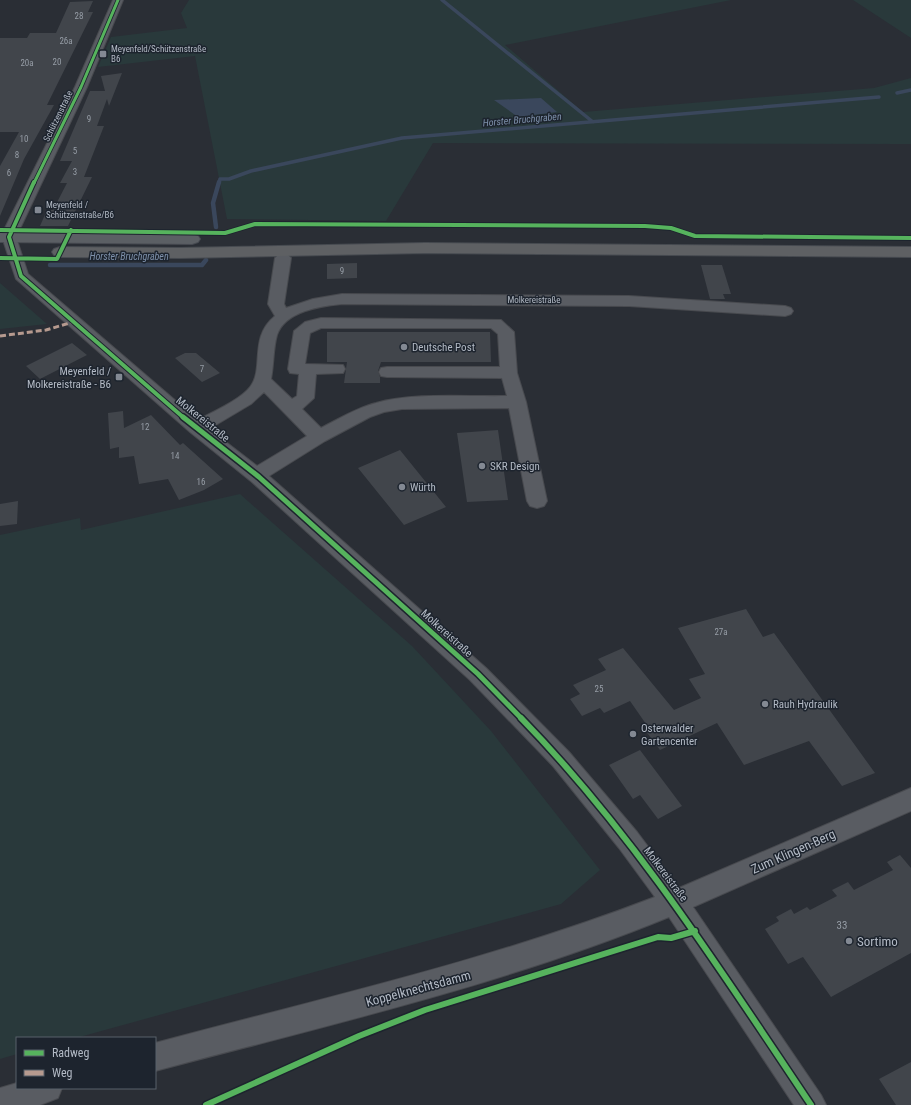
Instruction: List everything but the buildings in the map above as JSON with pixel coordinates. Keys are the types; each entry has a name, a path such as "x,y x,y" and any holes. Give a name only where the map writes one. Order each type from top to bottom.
{"highway":[{"path":"192,238 276,240 442,236 911,244"},
{"path":"60,252 180,253 425,248 911,252"}],"main road":[{"path":"6,244 192,238"},
{"path":"6,244 60,252"}],"street":[{"name":"Schützenstraße","path":"6,244 81,87 118,0"},
{"name":"Molkereistraße","path":"6,244 21,276 196,428 256,475 478,674 561,759 628,840 675,903 811,1105"},
{"path":"284,258 276,304 279,311 285,316"},
{"name":"Molkereistraße","path":"196,428 227,411 256,392 262,380 268,341 272,330 285,316 300,307 317,302 342,300 629,301 785,311"},
{"path":"337,369 296,369 302,331 311,325 321,323 496,323 506,332 509,373 517,402 536,501"},
{"path":"290,408 305,398 308,369"},
{"path":"387,372 509,373"},
{"path":"262,380 319,437"},
{"path":"256,475 319,437 364,413 381,407 402,404 517,402"},
{"name":"Zum Klingen-Berg","path":"675,903 911,799"},
{"name":"Koppelknechtsdamm","path":"156,1057 437,984 580,939 675,903"},
{"path":"0,1103 45,1089"}],"shaded area":[{"path":"189,0 731,0 505,45 583,112 874,88 911,78 911,144 433,143 386,221 227,219 195,56 98,67 111,37 187,28 181,13"},
{"path":"853,0 911,0 911,38"},
{"path":"0,283 47,324 0,329"},
{"path":"240,494 412,646 491,731 600,870 561,904 80,1037 16,1037 16,1054 0,1059 0,535 80,518 81,530"}],"water":[{"path":"541,98 557,112 518,117 494,100"}],"waterway":[{"path":"442,0 593,122"},
{"name":"Horster Bruchgraben","path":"897,93 911,90"},
{"name":"Horster Bruchgraben","path":"593,122 879,97"},
{"name":"Horster Bruchgraben","path":"219,183 220,179 229,179 251,171 402,138 593,122"},
{"name":"Horster Bruchgraben","path":"216,227 213,203 219,182"},
{"name":"Horster Bruchgraben","path":"50,265 202,265 206,260"}],"marked path":[{"path":"0,336 46,330 73,322"}],"cycle path":[{"path":"118,0 81,87 11,230 9,237 21,276 196,428 259,477 478,674 561,759 628,840 675,903 811,1105"},
{"path":"0,230 225,233 255,224 645,226 671,228 695,236 911,238"},
{"path":"0,258 57,259 71,230"},
{"path":"206,1105 359,1036 425,1010 658,937 671,938 695,931"}],"place":[{"name":"Meyenfeld/Schützenstraße B6","path":"103,54"},
{"name":"Meyenfeld / Schützenstraße/B6","path":"38,210"},
{"name":"Deutsche Post","path":"404,347"},
{"name":"Meyenfeld / Molkereistraße - B6","path":"119,377"},
{"name":"SKR Design","path":"482,466"},
{"name":"Würth","path":"402,487"},
{"name":"Rauh Hydraulik","path":"765,704"},
{"name":"Osterwalder Gartencenter","path":"633,734"},
{"name":"Sortimo","path":"849,941"}]}
